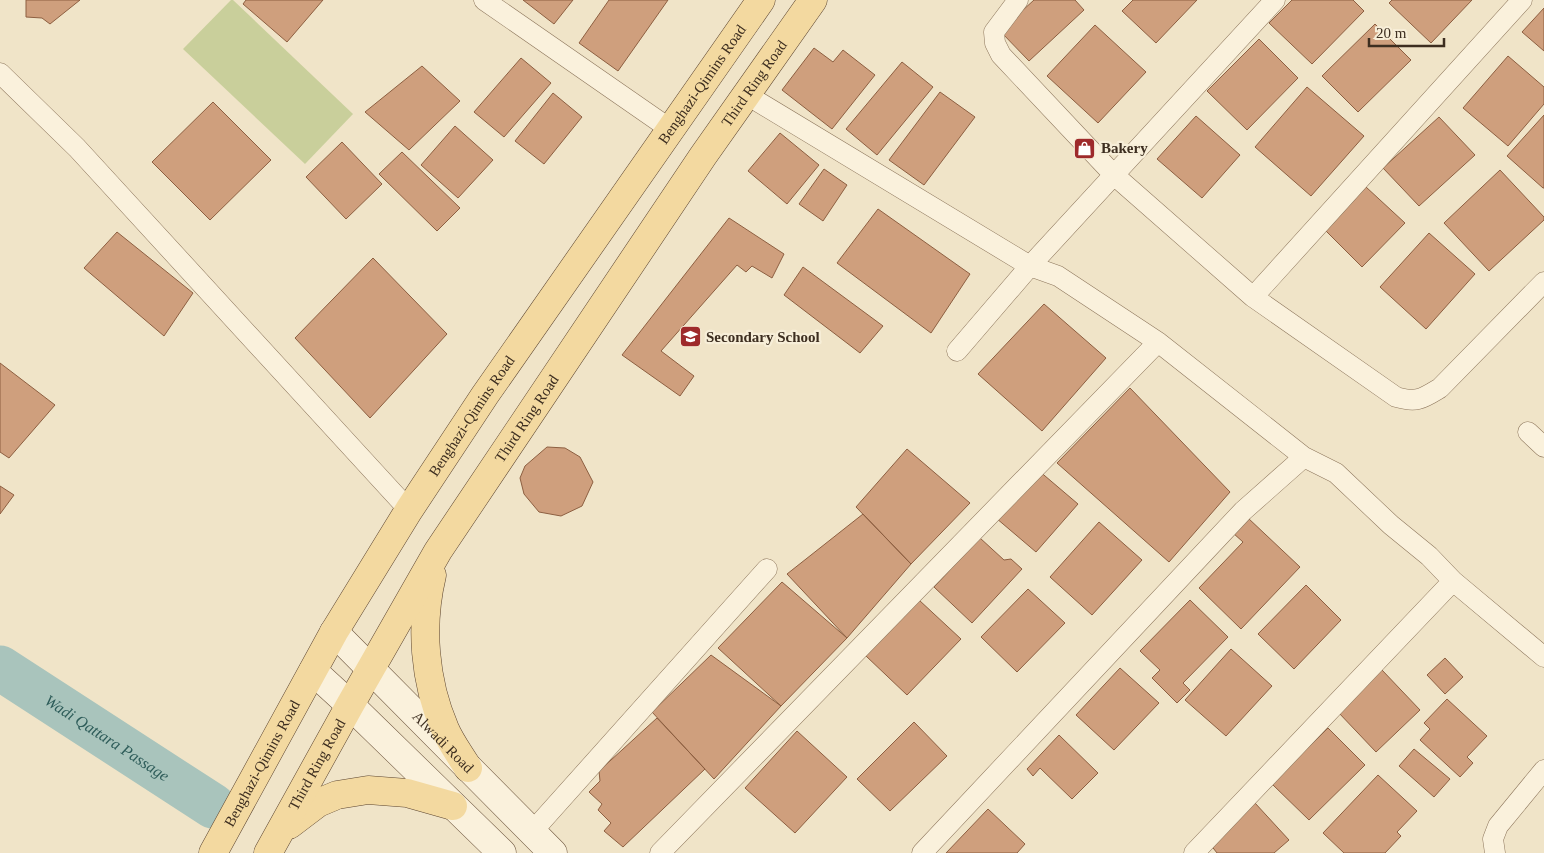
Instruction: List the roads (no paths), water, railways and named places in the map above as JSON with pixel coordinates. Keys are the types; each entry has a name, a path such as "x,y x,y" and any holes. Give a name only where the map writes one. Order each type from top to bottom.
{"main road":[{"name":"Benghazi-Qimins Road","path":"212,853 312,670 409,510 485,395 761,0"},
{"name":"Third Ring Road","path":"274,842 438,551 698,164 813,0"},
{"path":"438,551 427,596 425,641 431,686 445,730 468,768"},
{"name":"Alwadi Road","path":"334,632 552,853"},
{"path":"312,670 502,853"},
{"path":"274,842 318,803 337,795 368,790 406,793 453,806"}],"street":[{"path":"484,0 670,129"},
{"path":"1018,0 994,32 995,44 1000,55 1114,175 1253,297 1396,397 1411,401 1425,397 1440,388 1544,282"},
{"path":"957,351 1030,266 1275,0"},
{"path":"1253,297 1522,0"},
{"path":"0,73 77,148 409,510"},
{"path":"747,95 1030,266 1058,276 1158,342 1304,457 1336,473 1391,525 1429,556 1453,581 1544,657"},
{"path":"660,853 1158,342"},
{"path":"1528,432 1544,447"},
{"path":"922,853 1243,512 1304,457"},
{"path":"531,833 768,569"},
{"path":"1194,853 1453,581"},
{"path":"1495,853 1493,839 1498,826 1544,770"}],"waterway":[{"name":"Wadi Qattara Passage","path":"0,668 213,806"}],"place":[{"name":"Bakery","path":"1085,148"},
{"name":"Secondary School","path":"690,337"}]}
